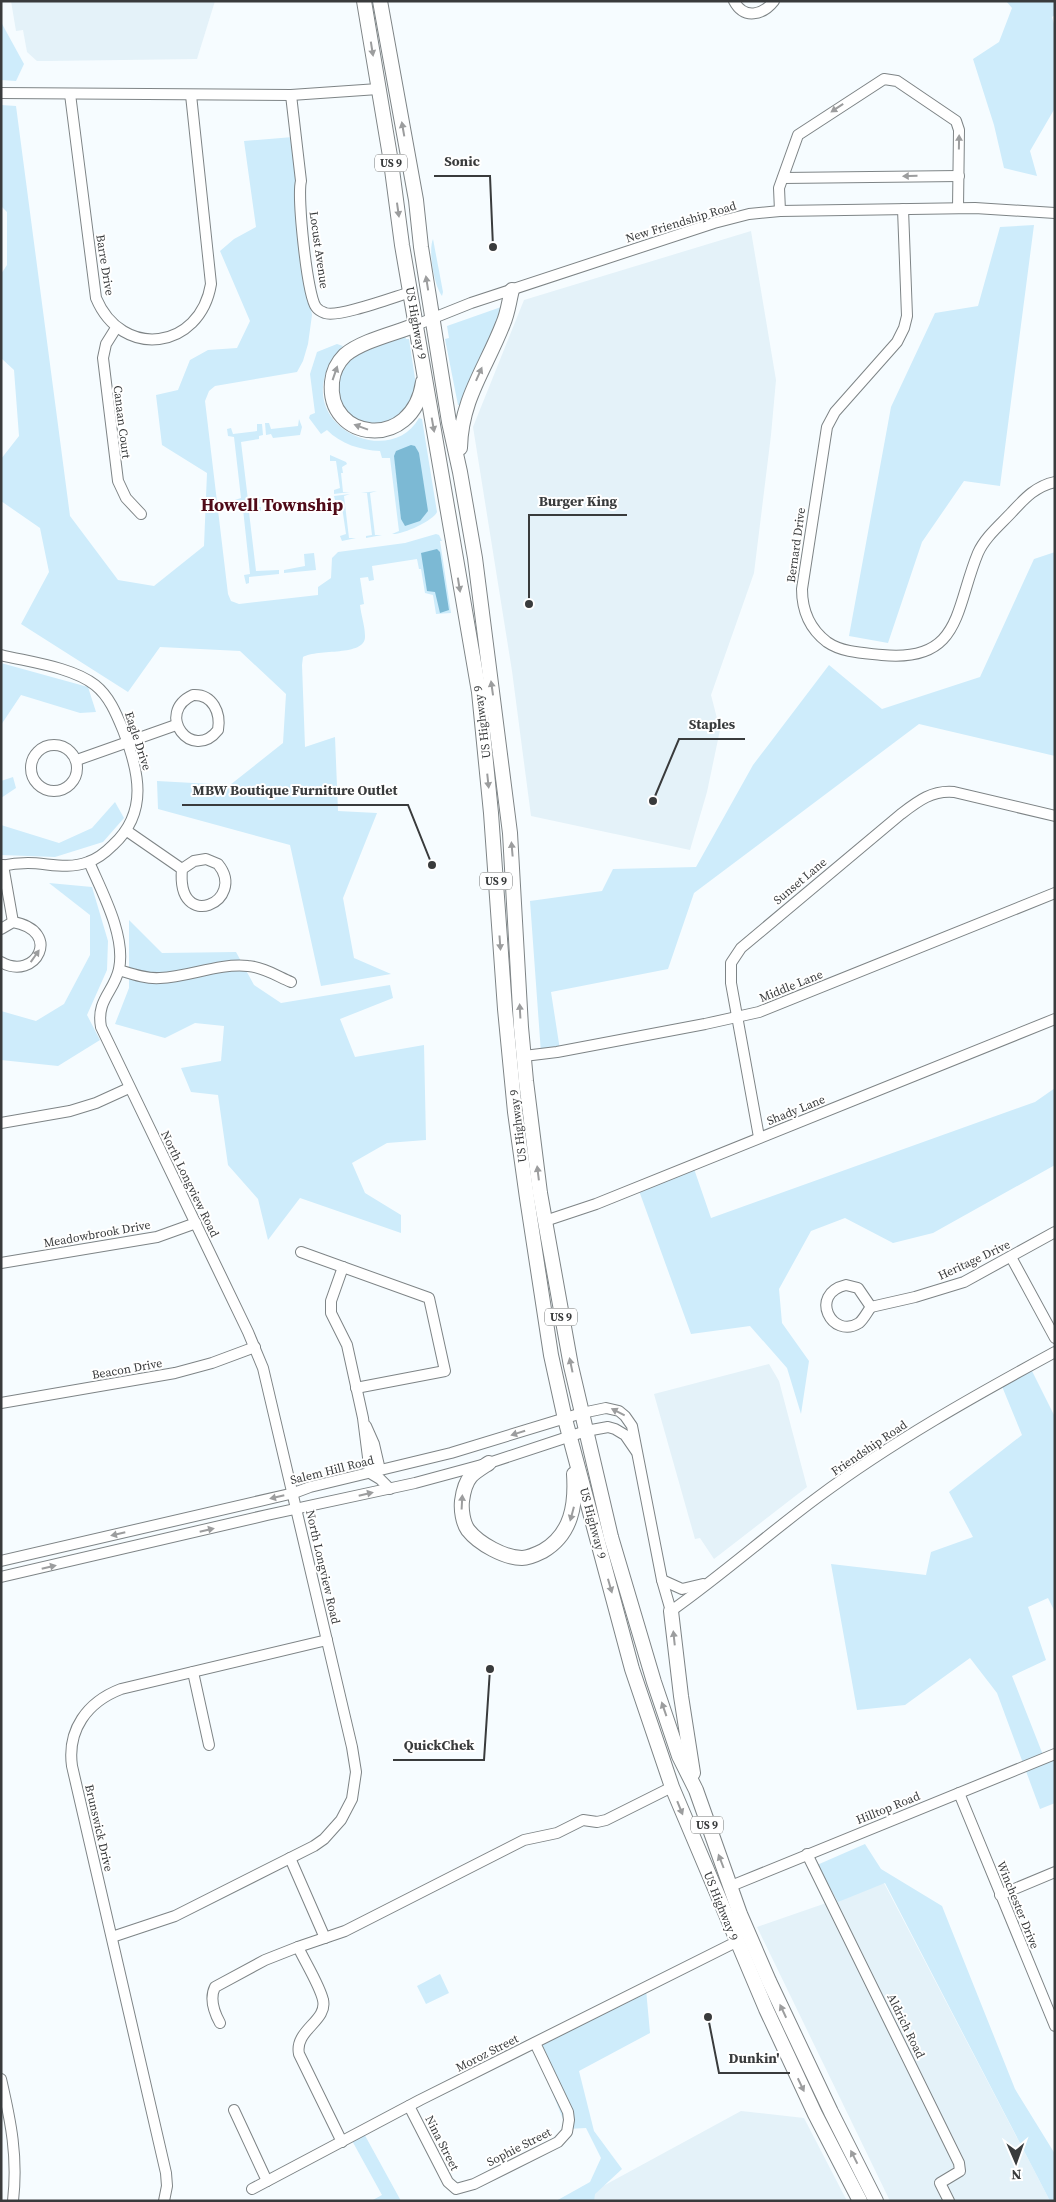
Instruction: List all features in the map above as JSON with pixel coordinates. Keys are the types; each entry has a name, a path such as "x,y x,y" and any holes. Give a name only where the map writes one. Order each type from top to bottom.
{"highway":[{"name":"US Highway 9","path":"364,1 416,325 479,692 492,813 505,1009 526,1198 551,1355 565,1419 632,1669 672,1788 736,1942 815,2114 860,2201"},
{"name":"US Highway 9","path":"380,1 416,200 432,320 449,422 475,558 510,833 524,1056 545,1221 570,1366 611,1537 654,1682 679,1756 696,1790 740,1914 787,2021 876,2201"},
{"path":"460,472 462,421 467,402 504,323 512,290"},
{"path":"416,325 359,346 345,355 338,364 332,378 331,388 334,401 344,418 359,428 377,431 390,429 400,424 414,410 421,392 424,371"},
{"path":"489,1463 471,1476 463,1491 461,1507 464,1521 468,1530 487,1545 508,1556 522,1558 549,1548 563,1534 570,1522 574,1500 571,1443"},
{"path":"671,1611 685,1730 696,1790"}],"street":[{"path":"734,1 740,9 751,14 766,10 774,1"},
{"path":"780,211 778,192 798,135 884,78 897,81 956,121 959,130 958,208"},
{"path":"1,93 291,95 378,89"},
{"name":"Barre Drive","path":"70,94 94,292 103,313 116,328 134,337 146,339 169,337 192,324 201,313 208,298 211,274 191,95"},
{"name":"Locust Avenue","path":"291,95 301,181 299,194 303,233 310,286 316,308 324,313 337,314 411,292"},
{"path":"783,178 959,176"},
{"name":"New Friendship Road","path":"416,325 471,303 714,223 749,214 780,211 958,208 1055,213"},
{"name":"Bernard Drive","path":"903,209 907,316 904,328 897,342 835,412 827,427 802,589 804,606 810,623 825,640 845,650 900,656 919,654 931,648 944,639 956,620 981,548 1026,496 1039,487 1055,482"},
{"name":"Canaan Court","path":"116,328 106,344 103,358 116,471 121,491 141,514"},
{"name":"Eagle Drive","path":"1,655 69,672 94,685 106,696 128,742 138,784 136,806 127,831 102,855 88,862 58,867 28,863 2,866"},
{"path":"193,695 204,697 216,706 218,730 209,739 196,741 188,738 180,732 176,725 178,707 193,695"},
{"path":"77,760 176,725"},
{"path":"48,745 62,746 77,760 71,783 61,790 45,790 34,778 31,769 34,755 41,748 48,745"},
{"name":"Sunset Lane","path":"759,1137 731,968 735,954 919,800 934,793 954,792 1055,816"},
{"path":"127,831 182,869"},
{"path":"206,859 213,861 218,864 224,874 224,892 210,905 193,904 183,895 181,888 182,869 194,861 206,859"},
{"path":"88,862 118,934 121,950 119,970 138,976 161,978 235,966 249,966 267,971 290,982"},
{"path":"2,866 13,922"},
{"name":"Middle Lane","path":"524,1056 557,1052 759,1012 1055,893"},
{"path":"1,929 13,922 27,924 38,935 40,947 34,959 25,966 13,967 1,962"},
{"name":"North Longview Road","path":"112,1937 175,1916 314,1846 334,1829 347,1810 355,1786 356,1772 352,1747 294,1493 263,1368 255,1347 196,1223 129,1088 100,1020 101,1004 119,970"},
{"name":"Shady Lane","path":"545,1221 596,1204 1055,1018"},
{"path":"1,1123 70,1111 96,1103 129,1088"},
{"name":"Meadowbrook Drive","path":"1,1263 157,1237 196,1223"},
{"name":"Heritage Drive","path":"871,1307 948,1288 1011,1257 1055,1232"},
{"path":"301,1252 429,1298 445,1371 356,1388"},
{"path":"1011,1257 1055,1338"},
{"path":"343,1267 331,1301 330,1313 346,1345 363,1418 370,1473 380,1479 390,1489"},
{"path":"846,1285 854,1286 863,1293 871,1307 861,1321 850,1326 836,1323 828,1314 826,1308 828,1296 833,1290 846,1285"},
{"name":"Beacon Drive","path":"1,1403 175,1373 212,1363 255,1347"},
{"name":"Friendship Road","path":"671,1611 818,1496 900,1441 980,1393 1055,1352"},
{"name":"Salem Hill Road","path":"1,1562 294,1493 310,1486 451,1453 565,1419 582,1412 606,1408 619,1411 632,1426 662,1580 671,1611"},
{"path":"363,1418 374,1444 380,1470"},
{"name":"Salem Hill Road","path":"1,1578 297,1508 390,1489 571,1443 586,1431 608,1427 615,1429 625,1435 638,1453"},
{"name":"Friendship Road","path":"662,1580 682,1590 709,1582"},
{"name":"Brunswick Drive","path":"164,2201 167,2186 166,2173 72,1766 72,1741 83,1716 97,1701 107,1694 120,1689 327,1640"},
{"path":"193,1672 209,1744"},
{"name":"Hilltop Road","path":"731,1886 1055,1754"},
{"path":"220,2023 213,2008 212,1993 215,1987 265,1960 345,1931 524,1840 557,1833 584,1820 597,1822 606,1820 672,1788"},
{"name":"Winchester Drive","path":"959,1793 1055,2026"},
{"name":"Aldrich Road","path":"807,1854 959,2163 960,2171 940,2183 949,2201"},
{"path":"290,1858 325,1938"},
{"path":"1000,1894 1055,1872"},
{"name":"Moroz Street","path":"252,2190 409,2106 736,1942"},
{"path":"298,1947 324,2002 320,2017 300,2039 298,2050 342,2142"},
{"name":"Sophie Street","path":"456,2189 474,2184 558,2142 567,2132 568,2112 535,2043"},
{"path":"1,2079 14,2142 13,2201"},
{"name":"Nina Street","path":"409,2106 448,2182 456,2189"},
{"path":"234,2110 267,2181"}],"shaded area":[{"path":"11,1 215,1 197,59 37,61 27,52 23,30 16,31"},
{"path":"1006,1 1055,1 1055,15 1052,17 1055,27 1055,108 1030,151 1037,176 1004,168 994,125 973,59 999,42 1012,8"},
{"path":"1,22 24,64 16,81 1,80"},
{"path":"1,105 16,106 70,516 118,580 154,586 204,546 207,473 162,445 156,395 178,390 190,360 208,350 237,348 250,321 220,251 234,239 256,227 244,141 293,137 302,259 312,315 308,344 303,361 297,372 215,386 209,391 205,401 228,594 231,601 239,604 318,595 318,587 331,578 332,558 338,552 405,543 436,534 439,535 442,541 440,541 451,613 436,614 433,595 425,593 421,569 419,569 417,559 372,566 374,580 369,581 368,577 360,578 364,604 360,605 365,632 363,643 350,650 310,654 303,657 302,665 305,747 335,737 338,811 377,813 343,898 354,958 391,974 321,986 290,845 158,809 157,781 230,785 283,743 286,694 240,651 160,647 128,692 21,624 49,572 40,528 1,501 1,459 19,436 14,370 1,358 1,274 7,265 7,212 1,206"},
{"path":"1034,225 1000,486 964,481 922,542 888,643 849,636 891,407 935,313 978,306 1000,227"},
{"path":"751,231 776,380 771,435 754,573 711,695 720,730 707,792 690,850 531,816 512,671 473,427 524,300"},
{"path":"433,239 443,292 442,296 433,268 431,251"},
{"path":"504,306 460,405 458,405 445,339 449,338 447,326"},
{"path":"405,336 406,339 409,339 416,385 410,407 385,426 354,421 343,409 339,400 337,383 343,366 361,351"},
{"path":"337,344 343,346 326,372 323,396 330,415 345,430 364,439 385,440 404,434 419,418 422,419 437,512 424,523 410,530 392,534 399,531 390,458 382,458 380,451 358,448 345,443 327,430 321,434 309,418 310,415 315,413 310,374 317,352"},
{"path":"299,419 302,427 300,435 273,438 271,434 266,435 265,423 269,423 271,429 298,426"},
{"path":"257,424 262,424 263,435 259,436 259,439 241,442 248,500 260,499 260,503 236,506 235,500 241,498 234,437 228,436 227,429 231,428 233,434 257,431"},
{"path":"330,455 346,462 347,464 342,467 343,473 341,473 343,492 350,492 334,494 334,490 340,488 336,461 330,461"},
{"path":"377,491 370,493 375,535 382,535 366,538 366,536 372,535 367,493 361,493"},
{"path":"350,494 344,496 349,538 356,538 342,541 340,536 346,534 341,500 335,500 334,496"},
{"path":"261,507 261,511 249,512 256,571 279,570 279,574 249,577 249,583 246,584 244,575 250,574 243,509"},
{"path":"1055,552 1055,756 919,724 694,893 668,969 551,992 560,1050 541,1053 530,901 602,891 613,869 696,867 753,765 829,665 882,709 980,677 1034,559"},
{"path":"314,553 316,570 284,573 284,570 305,566 304,554"},
{"path":"1,663 88,687 96,712 80,713 21,695 1,725"},
{"path":"13,777 16,788 1,798 1,781"},
{"path":"115,802 124,818 103,842 55,857 1,855 1,825 59,843 92,828"},
{"path":"49,883 92,887 108,941 107,970 87,1015 100,1040 58,1066 1,1060 1,1011 36,1021 64,1004 90,955 90,915"},
{"path":"129,920 162,953 236,952 254,985 281,1003 390,985 393,998 340,1019 355,1057 424,1045 426,1140 387,1143 352,1163 365,1193 401,1215 401,1233 300,1198 268,1240 258,1199 228,1165 218,1095 191,1092 181,1068 221,1061 224,1026 195,1023 165,1038 115,1024 129,988"},
{"path":"1055,1088 1055,1165 933,1233 893,1243 845,1218 811,1231 779,1289 782,1323 809,1361 801,1414 787,1368 750,1326 691,1334 638,1188 692,1163 711,1218 1035,1102"},
{"path":"769,1364 779,1381 807,1487 714,1559 700,1538 695,1539 654,1394"},
{"path":"1029,1365 1055,1417 1055,1612 1048,1598 1028,1607 1046,1660 1012,1676 1043,1755 1055,1750 1055,1803 1040,1809 997,1693 970,1658 905,1705 857,1710 831,1564 926,1575 931,1552 973,1537 949,1492 1022,1435 999,1379"},
{"path":"865,1844 881,1869 942,1906 1015,2089 1055,2154 1055,2201 1050,2201 885,1883 838,1902 817,1865"},
{"path":"884,1883 1050,2201 890,2201 757,1927"},
{"path":"440,1974 449,1993 426,2004 417,1986"},
{"path":"646,1989 650,2033 579,2071 594,2131 622,2169 595,2194 594,2201 556,2201 590,2182 601,2158 586,2128 567,2129 533,2044"},
{"path":"741,2111 804,2118 847,2201 582,2201 581,2198"},
{"path":"362,2130 401,2201 371,2201 382,2195 350,2137"}],"water":[{"path":"411,445 415,446 419,453 428,511 420,521 405,526 401,519 394,456 396,451"},
{"path":"437,549 440,552 449,610 440,613 435,592 427,591 421,553"}],"place":[{"name":"Sonic","path":"493,247"},
{"name":"Burger King","path":"529,604"},
{"name":"Staples","path":"653,801"},
{"name":"MBW Boutique Furniture Outlet","path":"432,865"},
{"name":"QuickChek","path":"490,1669"},
{"name":"Dunkin'","path":"708,2017"}],"district":[{"name":"Howell Township","path":"272,504"}]}
